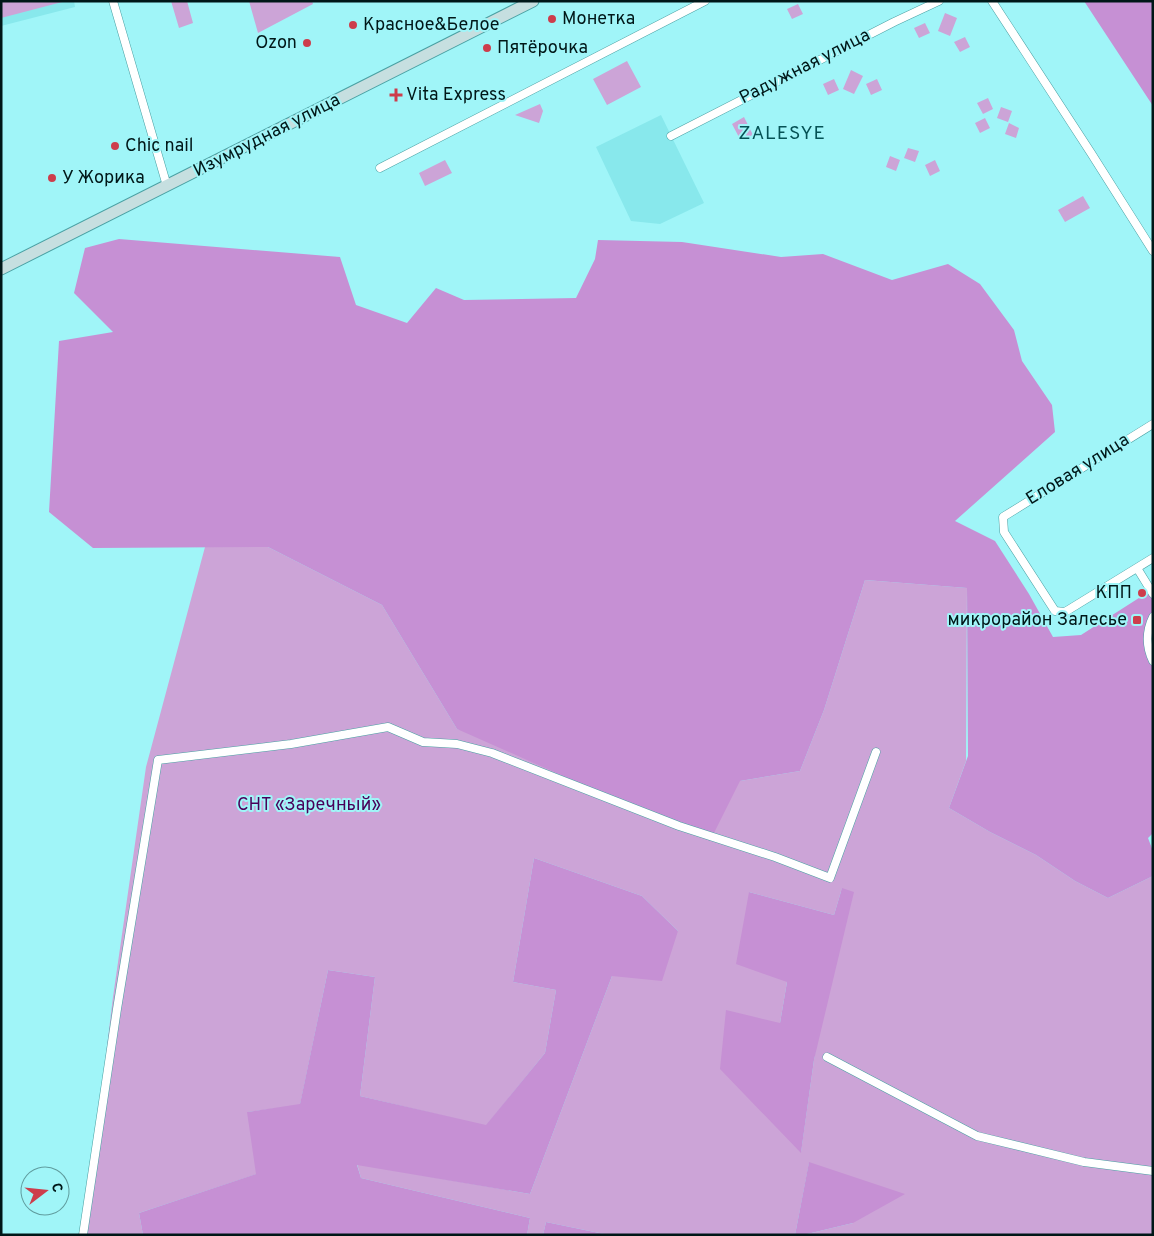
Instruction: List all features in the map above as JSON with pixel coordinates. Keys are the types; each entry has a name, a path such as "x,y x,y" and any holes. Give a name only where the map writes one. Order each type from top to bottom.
{"street":[{"path":"113,1 167,186"},
{"name":"Изумрудная улица","path":"1,268 533,1"},
{"path":"380,168 705,1"},
{"name":"Радужная улица","path":"671,136 939,1"},
{"path":"992,1 1153,251"},
{"name":"Еловая улица","path":"1137,568 1066,612 1055,611 1004,532 1003,517 1153,424"},
{"path":"1153,558 1137,568 1153,594"},
{"path":"1153,617 1149,626 1148,650 1153,661"},
{"path":"84,1235 118,1000 158,760 292,744 388,727 423,742 457,744 492,753 679,826 775,857 830,878 876,752"},
{"path":"827,1057 977,1136 1084,1162 1153,1171"}],"shaded area":[{"path":"1,1 74,1 75,7 1,26"},
{"path":"1084,1 1153,1 1153,106"},
{"path":"661,115 704,203 660,224 631,221 596,147"},
{"path":"119,239 340,257 356,305 407,323 436,288 464,300 576,298 595,259 598,240 682,242 781,257 823,254 892,280 948,264 980,284 1014,330 1022,361 1052,405 1055,432 955,521 995,541 1029,594 1053,637 1081,635 1153,589 1153,833 1148,838 1153,851 1153,876 1108,898 1075,881 1036,855 990,832 949,808 968,756 967,588 865,580 824,710 800,771 740,781 710,841 457,729 382,605 268,547 93,548 49,512 59,341 113,332 74,293 85,248"},
{"path":"534,858 642,896 678,931 662,981 612,976 530,1194 357,1165 361,1178 530,1218 527,1235 143,1235 139,1213 256,1174 247,1112 300,1104 328,970 375,977 360,1096 486,1125 545,1053 556,990 513,982"},
{"path":"842,888 854,892 814,1060 801,1153 720,1069 726,1010 780,1023 787,982 736,964 749,892 834,915"},
{"path":"809,1162 905,1194 853,1223 803,1235 795,1235"},
{"path":"546,1222 609,1235 543,1235"}],"green space":[{"path":"1,1 66,1 1,18"},
{"path":"171,1 187,1 193,23 179,28"},
{"path":"249,1 312,1 313,4 258,33"},
{"path":"798,4 803,14 792,19 787,9"},
{"path":"945,13 957,18 950,36 938,31"},
{"path":"925,23 930,33 919,38 914,28"},
{"path":"965,37 970,47 960,52 954,42"},
{"path":"627,61 641,87 607,105 593,79"},
{"path":"851,70 863,76 854,94 843,89"},
{"path":"834,79 839,90 828,95 823,84"},
{"path":"877,79 882,90 871,95 866,84"},
{"path":"988,98 993,109 983,114 977,103"},
{"path":"540,104 543,111 539,123 515,115"},
{"path":"1001,107 1012,111 1008,122 997,118"},
{"path":"744,117 753,135 741,141 732,124"},
{"path":"985,118 990,128 980,133 975,123"},
{"path":"1009,123 1019,128 1016,138 1005,134"},
{"path":"908,148 919,151 915,162 904,158"},
{"path":"890,156 900,160 896,171 886,167"},
{"path":"445,160 452,173 425,186 419,173"},
{"path":"935,160 940,171 930,176 925,165"},
{"path":"1083,196 1090,208 1065,222 1058,210"},
{"name":"СНТ «Заречный»","path":"205,547 268,547 382,605 457,729 740,781 800,771 824,710 865,580 967,588 966,761 949,808 990,832 1036,855 1075,881 1108,898 1153,876 1153,1235 803,1235 853,1223 809,1163 795,1235 609,1235 546,1222 543,1235 527,1235 530,1218 361,1178 357,1164 530,1194 612,976 678,931 642,896 534,858 513,982 556,990 545,1053 486,1126 360,1096 375,977 328,970 300,1105 248,1112 257,1174 139,1213 143,1235 84,1235 113,997 146,767","holes":["842,888 801,1152 780,1023 787,982 749,892 834,915"]}],"place":[{"name":"Монетка","path":"552,19"},
{"name":"Красное&Белое","path":"353,25"},
{"name":"Ozon","path":"307,43"},
{"name":"Пятёрочка","path":"487,48"},
{"name":"Vita Express","path":"396,95"},
{"name":"Chic nail","path":"115,146"},
{"name":"У Жорика","path":"52,178"},
{"name":"КПП","path":"1142,593"},
{"name":"микрорайон Залесье","path":"1137,620"}],"district":[{"name":"ZALESYE","path":"782,134"}]}
